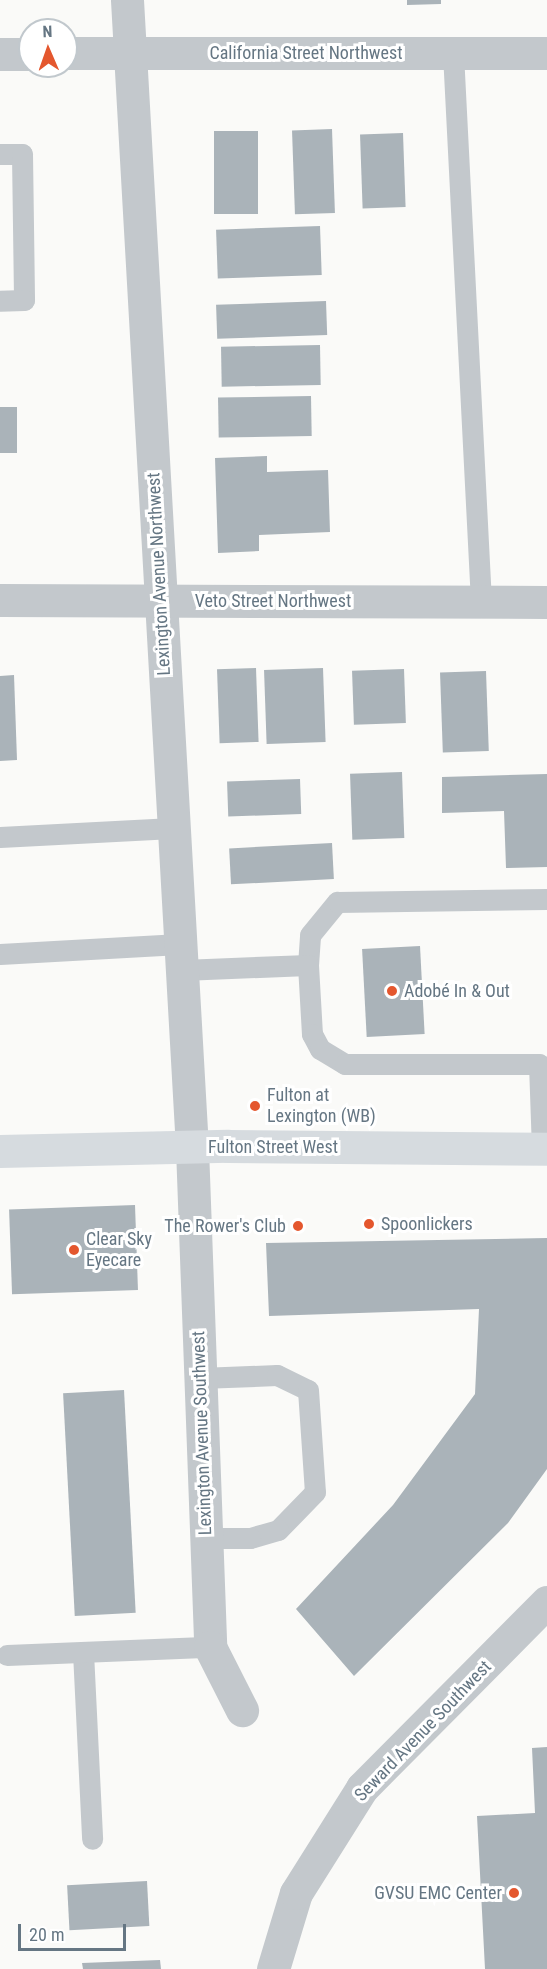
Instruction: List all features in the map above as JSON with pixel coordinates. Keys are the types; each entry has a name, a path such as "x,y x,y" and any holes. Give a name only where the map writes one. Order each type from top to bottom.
{"main road":[{"name":"Fulton Street West","path":"0,1151 192,1148 544,1149"}],"street":[{"name":"Lexington Avenue Northwest","path":"127,0 172,828 192,1148"},
{"name":"California Street Northwest","path":"78,53 547,53"},
{"path":"0,54 18,54"},
{"name":"Veto Street Northwest","path":"0,600 547,602"},
{"name":"Lexington Avenue Southwest","path":"192,1148 210,1647 242,1710"},
{"name":"Seward Avenue Southwest","path":"273,1969 296,1893 362,1788 547,1602"}],"lane":[{"path":"453,53 481,601"},
{"path":"0,154 22,154 24,300 0,301"},
{"path":"0,837 172,828"},
{"path":"544,1149 543,1063 345,1064 320,1049 312,1034 308,965 310,935 336,902 547,899"},
{"path":"0,954 181,957 308,965"},
{"path":"200,1378 277,1375 308,1390 315,1492 278,1530 250,1538 206,1538"},
{"path":"7,1655 210,1647"},
{"path":"83,1652 92,1839"}],"building":[{"path":"407,0 441,0 441,4 407,5"},
{"path":"332,129 335,213 295,214 292,130"},
{"path":"214,131 258,131 258,214 214,214"},
{"path":"403,133 406,207 363,208 360,135"},
{"path":"320,226 322,275 218,279 216,230"},
{"path":"326,301 327,335 217,339 216,305"},
{"path":"320,345 321,385 222,387 221,347"},
{"path":"311,396 312,436 219,438 218,398"},
{"path":"0,407 17,407 17,453 0,453"},
{"path":"267,456 267,472 328,470 330,532 259,535 259,551 218,553 215,458"},
{"path":"256,668 259,742 220,743 217,669"},
{"path":"323,668 326,742 267,744 264,670"},
{"path":"404,669 406,723 354,725 352,671"},
{"path":"486,671 489,751 443,753 440,673"},
{"path":"14,675 17,760 0,761 0,676"},
{"path":"402,772 404,838 352,840 350,774"},
{"path":"547,774 547,867 506,868 504,811 442,813 442,777"},
{"path":"300,779 301,814 228,817 227,782"},
{"path":"332,843 334,879 231,884 229,848"},
{"name":"Adobé In & Out","path":"420,946 425,1034 367,1037 362,949"},
{"name":"Clear Sky Eyecare","path":"135,1205 138,1290 12,1294 9,1209"},
{"path":"547,1238 547,1469 508,1523 354,1676 296,1609 393,1505 475,1394 479,1309 269,1316 266,1243"},
{"path":"124,1390 136,1613 75,1616 63,1393"},
{"name":"GVSU EMC Center","path":"547,1747 547,1969 485,1969 477,1816 535,1813 532,1748"},
{"path":"147,1881 149,1926 69,1930 67,1885"},
{"path":"160,1960 161,1969 83,1969 82,1963"}],"place":[{"name":"Adobé In & Out","path":"392,991"},
{"name":"Fulton at Lexington (WB)","path":"255,1106"},
{"name":"Spoonlickers","path":"369,1224"},
{"name":"The Rower's Club","path":"298,1226"},
{"name":"Clear Sky Eyecare","path":"74,1250"},
{"name":"GVSU EMC Center","path":"514,1893"}]}
